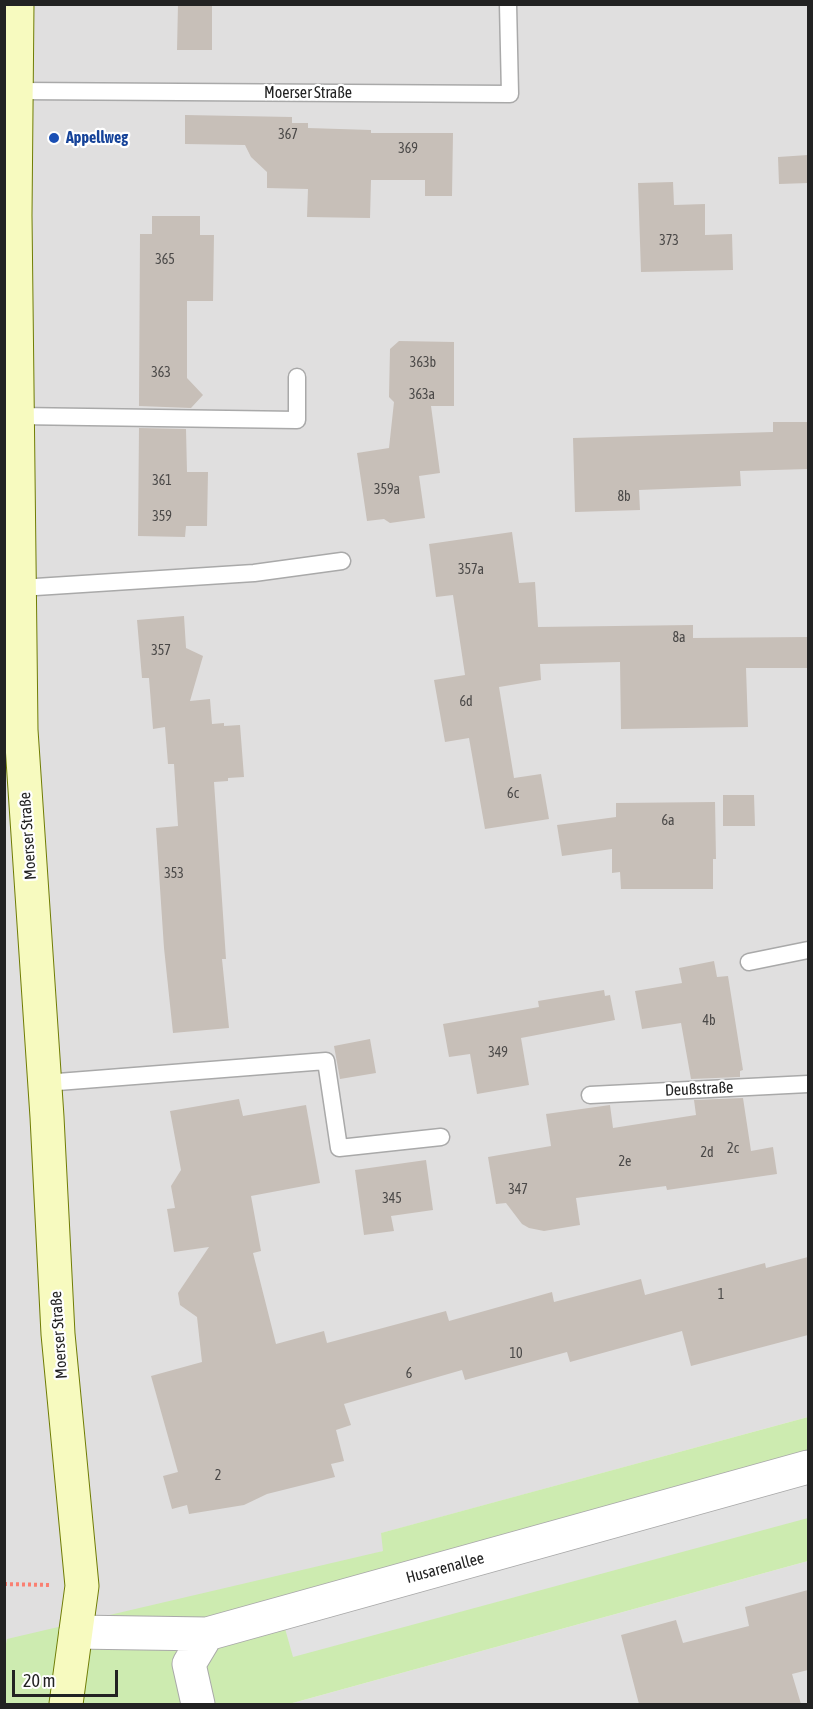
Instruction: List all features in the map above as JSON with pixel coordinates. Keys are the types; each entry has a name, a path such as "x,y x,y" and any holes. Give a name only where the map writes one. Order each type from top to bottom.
{"main road":[{"name":"Moerser Straße","path":"17,4 16,91 10,213 18,416 21,730 45,1083 58,1334 82,1586 66,1704"}],"street":[{"name":"Husarenallee","path":"76,1632 207,1634 808,1467"},
{"path":"198,1704 189,1664 207,1634"}],"lane":[{"name":"Moerser Straße","path":"16,91 510,94 508,4"},
{"path":"18,416 297,420 297,377"},
{"path":"20,588 254,573 342,561"},
{"path":"749,962 808,950"},
{"path":"45,1083 326,1061 339,1149 441,1137"},
{"name":"Deußstraße","path":"590,1095 808,1084"}],"path":[{"path":"4,1584 82,1586"}],"shaded area":[{"path":"5,5 808,5 808,1417 382,1533 384,1551 5,1654"},
{"path":"808,1484 808,1518 293,1657 284,1625"},
{"path":"808,1561 808,1704 289,1704"}],"green space":[{"path":"808,1417 808,1561 289,1704 5,1704 4,1654 7,1639 383,1551 381,1533"}],"building":[{"path":"178,4 212,4 212,50 177,50"},
{"path":"185,115 292,117 292,123 308,123 308,128 371,130 371,133 453,133 452,196 425,196 425,180 371,180 370,218 307,217 308,189 267,188 267,172 251,157 245,145 185,144"},
{"path":"808,155 808,183 779,184 778,157"},
{"path":"673,182 674,205 705,204 705,235 732,234 733,270 641,272 638,183"},
{"path":"152,216 200,216 200,235 214,235 213,301 187,301 187,378 203,395 191,408 139,406 140,234 152,234"},
{"path":"399,341 454,342 454,406 431,406 440,473 419,476 425,518 390,523 384,519 367,521 357,453 389,448 394,402 389,397 390,349"},
{"path":"773,422 808,422 808,469 740,471 741,486 639,490 640,510 575,512 573,438 773,432"},
{"path":"139,428 186,429 187,472 208,472 207,526 186,526 185,537 138,536"},
{"path":"512,532 519,583 535,582 538,627 693,625 693,638 808,637 808,668 746,668 748,727 621,729 620,662 540,664 541,680 499,687 514,778 541,774 549,819 485,829 469,738 445,742 434,680 465,675 453,595 436,597 429,544"},
{"path":"184,616 186,648 203,656 190,701 210,699 212,724 240,725 244,777 214,782 226,959 222,959 229,1028 173,1033 164,948 156,828 178,826 174,764 168,764 165,727 153,729 149,678 142,678 137,620"},
{"path":"723,795 754,795 755,826 723,826"},
{"path":"715,802 716,859 713,859 713,889 621,889 620,872 612,873 612,849 562,856 557,825 616,817 616,803"},
{"path":"714,961 717,977 728,976 743,1070 740,1071 740,1077 691,1079 681,1023 642,1029 635,991 682,983 679,968"},
{"path":"604,990 605,996 610,995 615,1020 521,1038 529,1085 477,1094 470,1054 449,1057 443,1024 539,1007 538,1001"},
{"path":"370,1039 376,1073 340,1079 334,1046"},
{"path":"743,1098 751,1151 773,1147 777,1174 667,1190 666,1186 576,1198 580,1225 544,1231 522,1224 506,1203 496,1204 488,1157 551,1146 546,1114 610,1105 613,1128 696,1115 694,1100"},
{"path":"239,1099 243,1116 306,1105 320,1183 251,1196 261,1251 253,1253 276,1344 324,1331 327,1343 446,1311 449,1321 552,1292 554,1302 641,1279 645,1295 765,1263 766,1268 808,1257 808,1335 691,1366 682,1331 570,1362 567,1352 465,1380 462,1370 344,1404 351,1425 336,1430 344,1461 331,1464 335,1477 267,1494 244,1505 189,1514 187,1505 172,1509 163,1476 178,1472 151,1376 202,1362 197,1317 180,1305 178,1293 209,1247 174,1252 167,1209 175,1208 171,1186 181,1170 170,1111"},
{"path":"426,1160 433,1210 391,1216 394,1231 364,1235 355,1170"},
{"path":"808,1590 808,1670 792,1674 801,1704 639,1704 621,1635 676,1620 683,1643 749,1626 745,1607"}],"place":[{"name":"Appellweg","path":"54,138"}]}
